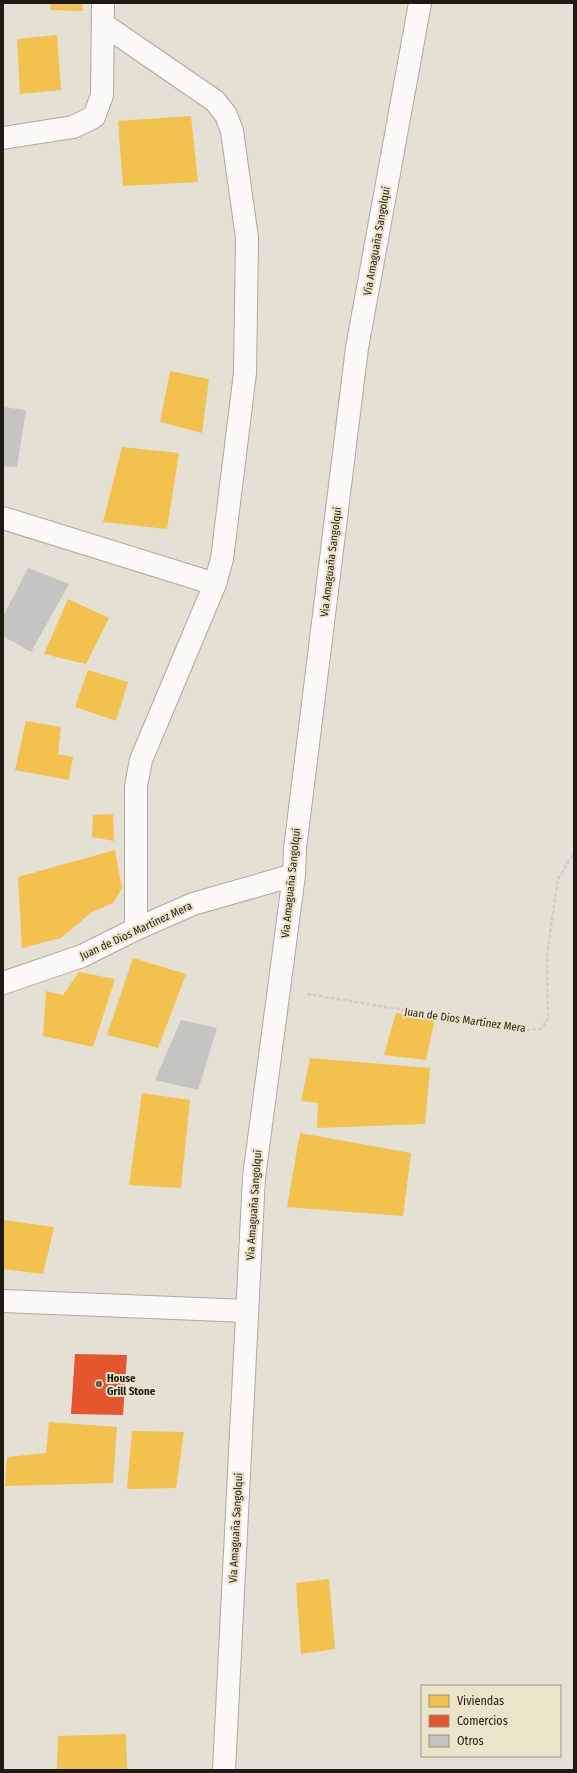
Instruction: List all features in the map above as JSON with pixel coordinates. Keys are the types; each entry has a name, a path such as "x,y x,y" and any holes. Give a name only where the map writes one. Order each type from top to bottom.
{"main road":[{"name":"Via Amaguaña Sangolquí","path":"224,1770 254,1177 294,875 296,842 357,348 420,3"},
{"path":"3,138 73,127 94,117 102,94 103,13"},
{"path":"103,13 215,100 226,115 232,131 247,238 245,373 222,558 215,584 141,760 136,786 136,929"},
{"path":"3,518 215,584"},
{"name":"Juan de Dios Martínez Mera","path":"3,983 82,956 136,929 193,904 294,875"},
{"path":"3,1301 247,1311"}],"path":[{"name":"Juan de Dios Martínez Mera","path":"279,989 519,1028 541,1029 548,1019 547,955 558,879 574,853"}],"building: Viviendas":[{"path":"50,3 82,3 83,11 51,10"},
{"path":"57,35 61,90 20,94 17,39"},
{"path":"191,116 198,182 123,186 118,121"},
{"path":"170,371 209,379 202,433 160,422"},
{"path":"122,447 179,453 167,529 103,522"},
{"path":"68,599 109,618 86,664 44,654"},
{"path":"88,670 128,682 116,721 75,707"},
{"path":"26,721 61,727 58,754 73,757 69,780 15,770"},
{"path":"113,814 114,841 92,837 93,815"},
{"path":"115,850 122,888 113,903 92,912 61,938 22,948 18,877"},
{"path":"133,958 186,974 158,1048 107,1035"},
{"path":"79,972 115,979 93,1047 43,1036 46,991 63,995"},
{"path":"396,1013 435,1018 426,1060 384,1055"},
{"path":"310,1058 430,1068 425,1124 317,1128 318,1103 301,1101"},
{"path":"142,1093 190,1100 181,1188 129,1185"},
{"path":"300,1133 411,1153 403,1216 287,1207"},
{"path":"3,1220 54,1227 43,1274 3,1269"},
{"path":"49,1422 117,1427 113,1483 5,1486 7,1457 46,1453"},
{"path":"132,1431 184,1432 176,1488 127,1489"},
{"path":"329,1579 335,1649 301,1654 296,1583"},
{"path":"126,1734 127,1770 57,1770 58,1736"}],"building: Comercios":[{"name":"House Grill Stone","path":"75,1354 127,1355 123,1415 71,1414"}],"building: Otros":[{"path":"3,407 26,410 17,467 3,466"},
{"path":"28,568 69,584 31,652 3,636 3,617"},
{"path":"181,1020 217,1028 198,1090 155,1080"}],"place":[{"name":"House Grill Stone","path":"99,1384"}]}
